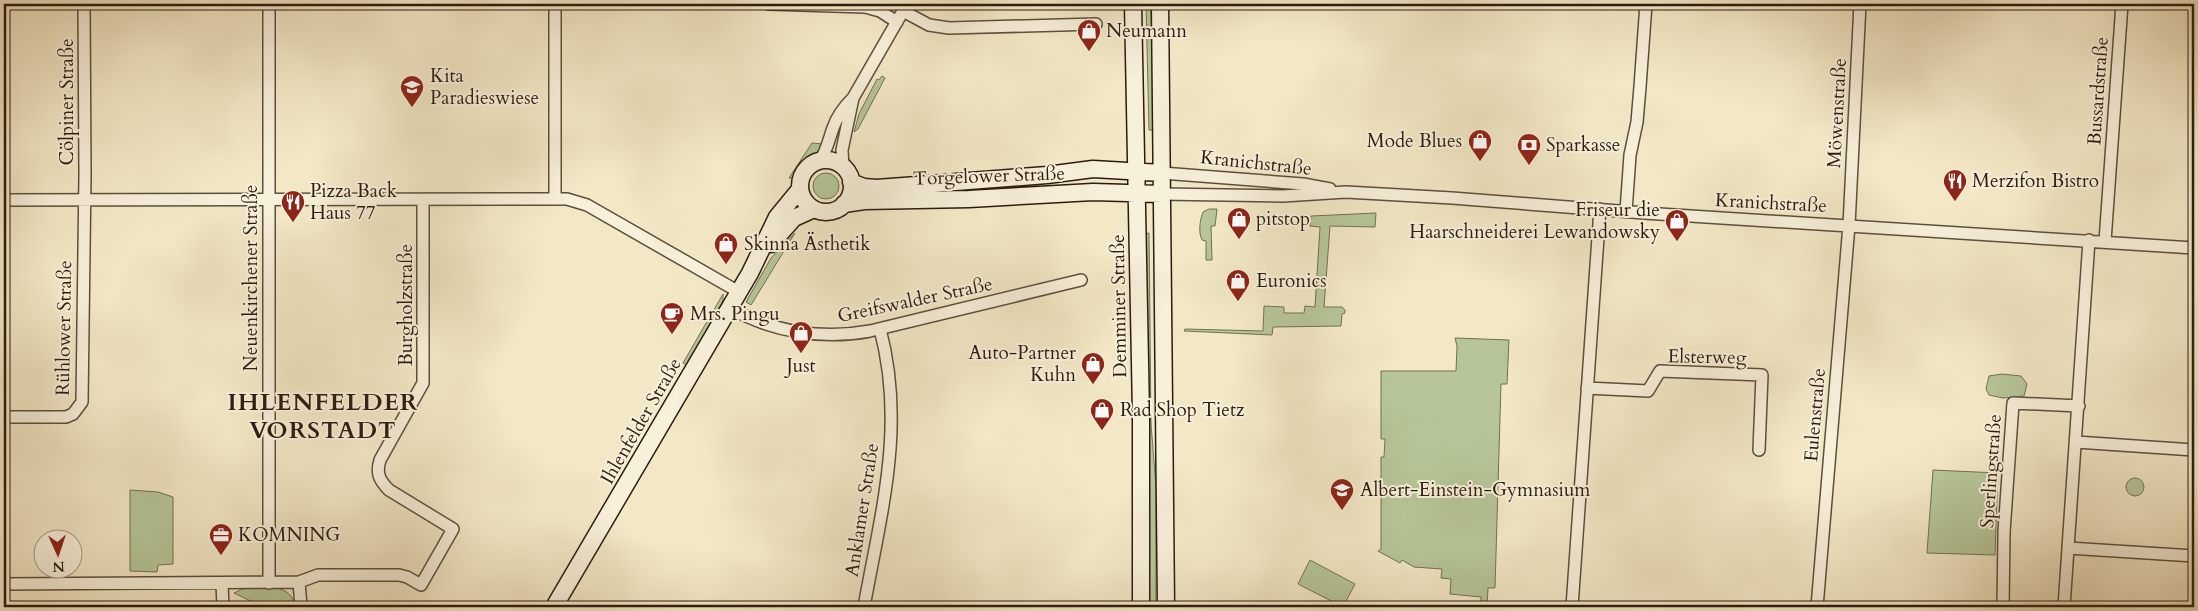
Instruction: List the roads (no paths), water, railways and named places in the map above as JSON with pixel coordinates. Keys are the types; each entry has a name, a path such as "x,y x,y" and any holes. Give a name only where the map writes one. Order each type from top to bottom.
{"main road":[{"name":"Demminer Straße","path":"1133,4 1141,607"},
{"path":"1160,4 1166,607"},
{"path":"820,161 832,161 843,167"},
{"name":"Ihlenfelder Straße","path":"762,253 765,240 777,217 800,189 802,176 805,171 814,163 820,161"},
{"name":"Ihlenfelder Straße","path":"843,167 851,182"},
{"name":"Torgelower Straße","path":"851,182 864,187 877,188 1047,176 1082,170 1162,173"},
{"path":"844,204 850,194 851,182"},
{"path":"800,189 805,201 814,209"},
{"name":"Torgelower Straße","path":"844,204 864,201 968,199 1093,192 1162,194"},
{"name":"Ihlenfelder Straße","path":"554,607 762,253 794,218 814,209 830,211 844,204"}],"street":[{"name":"Cölpiner Straße","path":"84,4 84,200"},
{"name":"Neuenkirchener Straße","path":"269,4 270,583"},
{"path":"555,4 555,199"},
{"path":"768,4 865,7 880,11 897,22"},
{"path":"1626,211 1630,155 1637,122 1646,4"},
{"name":"Möwenstraße","path":"1849,225 1860,4"},
{"name":"Bussardstraße","path":"2106,241 2122,4"},
{"path":"905,7 929,25 949,28 1096,24"},
{"name":"Ihlenfelder Straße","path":"820,161 825,154 833,128 842,109 853,98 905,7"},
{"name":"Ihlenfelder Straße","path":"843,167 842,150 853,98"},
{"name":"Kranichstraße","path":"1162,173 1303,184 1346,192 2194,248"},
{"name":"Kranichstraße","path":"1162,194 1283,196 1346,192"},
{"path":"4,200 567,199 587,205 739,292"},
{"name":"Rühlower Straße","path":"4,418 66,416 73,414 82,402 84,200"},
{"name":"Burgholzstraße","path":"4,584 270,583 299,582 318,574 407,577 421,585 453,529 389,490 378,476 380,460 423,383 423,200"},
{"path":"1572,607 1600,209"},
{"name":"Eulenstraße","path":"1817,607 1849,225"},
{"path":"2064,607 2089,240"},
{"name":"Greifswalder Straße","path":"730,308 760,322 802,333 837,336 880,329 1080,280"},
{"name":"Anklamer Straße","path":"864,607 889,470 892,400 889,367 880,329"},
{"name":"Elsterweg","path":"1587,388 1648,391 1660,371 1762,375 1759,450"},
{"name":"Sperlingstraße","path":"2003,607 2004,532 2013,404 2079,406"},
{"path":"2076,442 2194,450"},
{"path":"2068,548 2194,556"},
{"path":"299,582 301,607"},
{"path":"222,584 223,607"}],"place":[{"name":"Neumann","path":"1089,52"},
{"name":"Kita Paradieswiese","path":"412,108"},
{"name":"Mode Blues","path":"1480,162"},
{"name":"Sparkasse","path":"1529,166"},
{"name":"Merzifon Bistro","path":"1955,202"},
{"name":"Pizza Back Haus 77","path":"293,223"},
{"name":"pitstop","path":"1239,240"},
{"name":"Friseur die Haarschneiderei Lewandowsky","path":"1677,242"},
{"name":"Skinna Ästhetik","path":"726,265"},
{"name":"Euronics","path":"1238,302"},
{"name":"Mrs. Pingu","path":"672,335"},
{"name":"Just","path":"801,354"},
{"name":"Auto-Partner Kuhn","path":"1093,385"},
{"name":"Rad Shop Tietz","path":"1102,431"},
{"name":"Albert-Einstein-Gymnasium","path":"1342,511"},
{"name":"KOMNING","path":"221,556"}],"district":[{"name":"IHLENFELDER VORSTADT","path":"323,416"}]}
